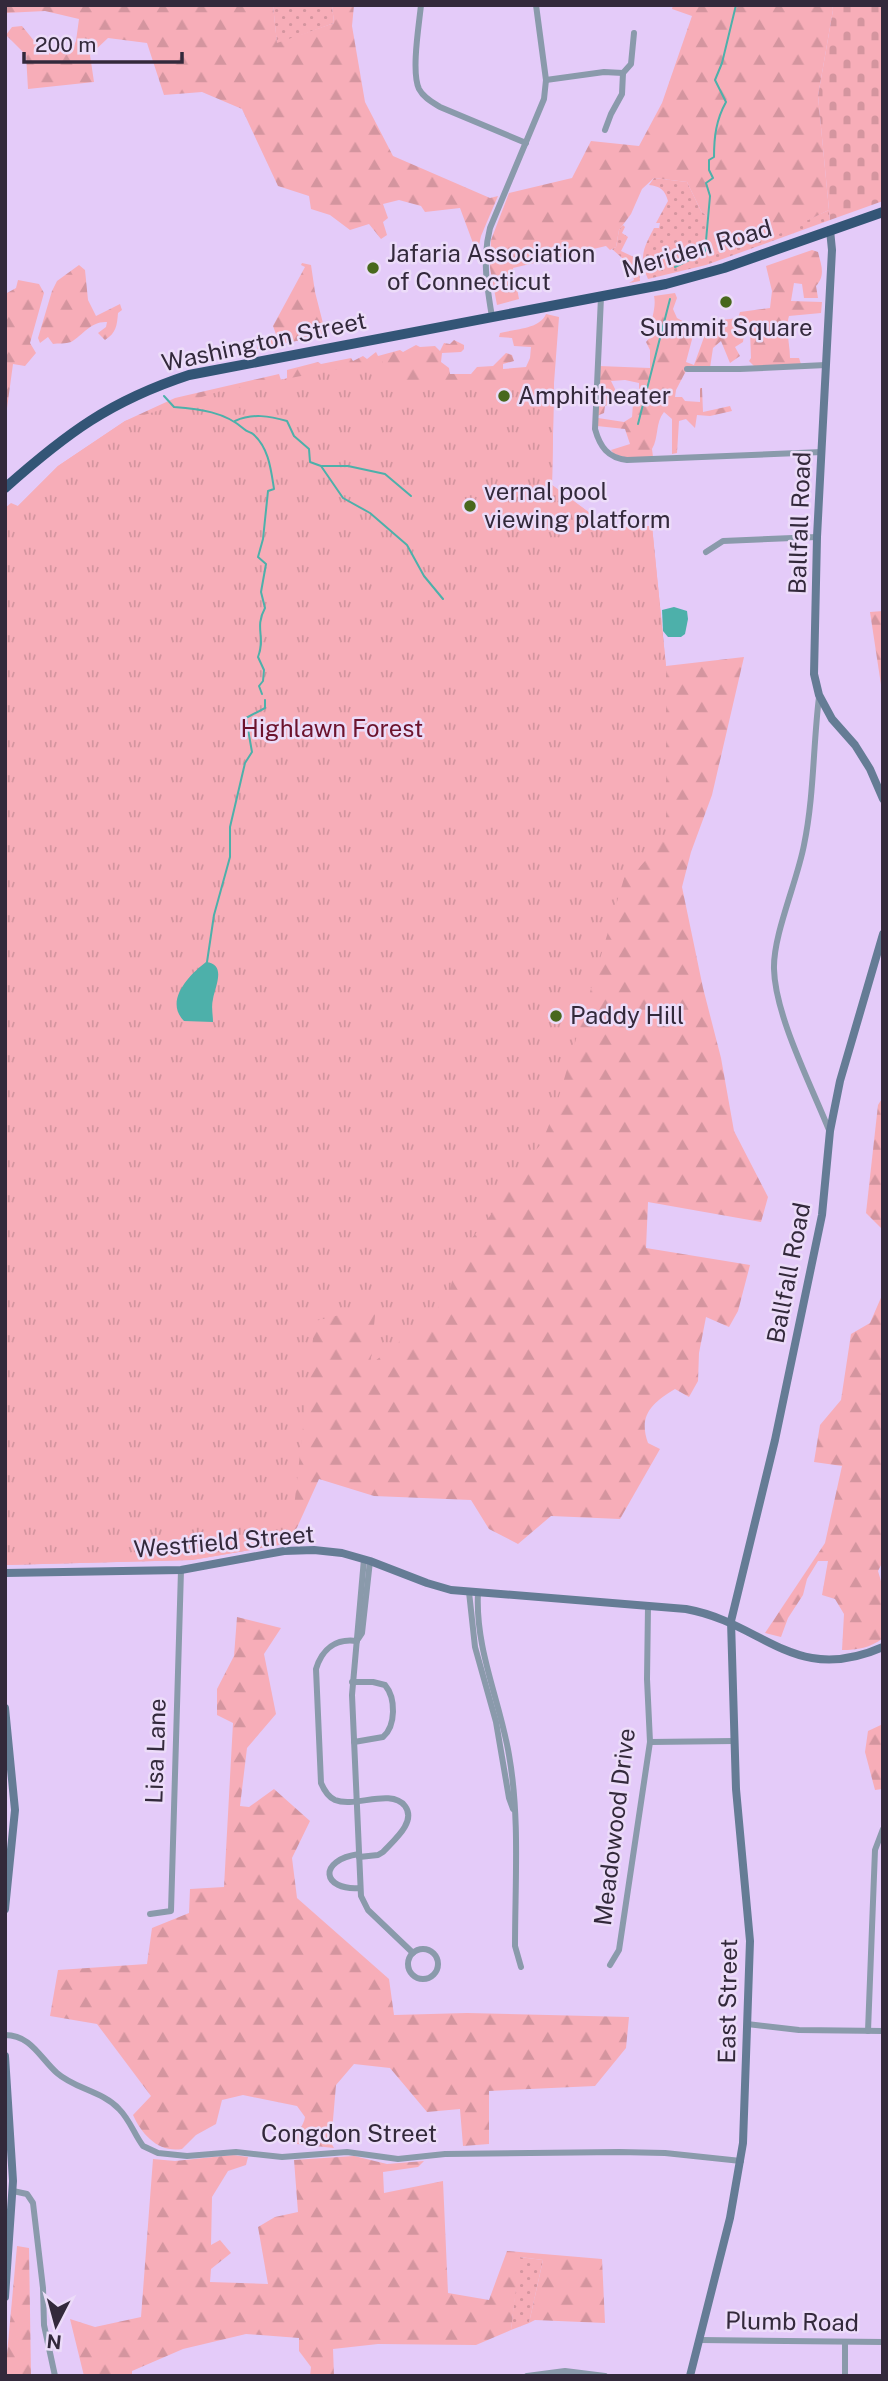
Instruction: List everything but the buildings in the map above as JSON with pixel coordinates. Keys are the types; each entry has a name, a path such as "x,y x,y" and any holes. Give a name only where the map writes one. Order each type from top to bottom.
{"highway":[{"name":"Meriden Road","path":"396,335 601,297 705,274 883,212"},
{"name":"Washington Street","path":"5,488 55,444 85,422 153,387 208,370 396,335"}],"main road":[{"name":"Ballfall Road","path":"831,230 817,537 814,674 819,695 832,719 860,753 883,799"},
{"name":"Ballfall Road","path":"730,1621 772,1452 822,1215 830,1131 841,1081 883,934"},
{"name":"Westfield Street","path":"5,1573 181,1570 284,1551 314,1550 342,1553 426,1583 473,1592 709,1613 730,1621 766,1643 805,1657 845,1659 883,1647"},
{"name":"East Street","path":"691,2376 730,2218 741,2161 750,1941 734,1741 730,1621"},
{"path":"5,1708 15,1810 5,1909"},
{"path":"5,2056 8,2147 13,2191 5,2297"}],"street":[{"path":"421,5 416,69 418,87 428,99 440,107 526,143"},
{"path":"492,317 485,267 486,242 544,99 546,80 536,5"},
{"path":"605,130 622,94 623,73 631,64 634,33"},
{"path":"546,80 604,72 623,73"},
{"path":"601,297 595,429 601,446 609,455 627,460 822,452"},
{"path":"687,369 826,365"},
{"path":"706,552 723,541 817,537"},
{"path":"819,695 809,819 798,871 776,945 774,967 782,1013 830,1131"},
{"path":"367,1560 362,1633 357,1641 352,1682 360,1888 362,1900 368,1910 413,1953"},
{"name":"Lisa Lane","path":"150,1914 171,1911 181,1570"},
{"path":"473,1592 478,1646 513,1779 515,1946 521,1967"},
{"name":"Meadowood Drive","path":"610,1965 619,1950 650,1742 648,1607"},
{"path":"357,1641 337,1643 323,1653 316,1669 321,1783 325,1791 336,1800 394,1798 403,1803 409,1819 405,1827 378,1855 337,1859 332,1864 331,1880 343,1888 360,1888"},
{"path":"352,1682 385,1685 391,1697 392,1718 391,1727 383,1737 354,1742"},
{"path":"650,1742 734,1741"},
{"path":"868,2031 875,1850 883,1829"},
{"path":"427,1949 435,1955 438,1964 435,1973 427,1979 413,1975 408,1961 413,1953 427,1949"},
{"path":"747,2024 799,2030 883,2031"},
{"name":"Congdon Street","path":"5,2035 23,2039 63,2077 114,2103 143,2146 158,2153 199,2155 236,2151 282,2157 346,2152 398,2159 445,2154 619,2152 665,2153 741,2161"},
{"path":"13,2191 26,2193 33,2203 45,2329 55,2376"},
{"name":"Plumb Road","path":"700,2340 883,2342"},
{"path":"845,2342 845,2376"},
{"path":"527,2376 565,2371 606,2376"}],"green space":[{"path":"5,5 273,5 277,43 334,23 332,5 354,5 352,26 365,102 393,156 490,198 498,196 481,236 477,254 460,208 425,212 421,206 399,200 383,204 388,218 383,222 387,235 381,239 369,224 350,230 330,215 311,209 309,196 278,186 242,109 202,92 164,95 147,43 108,38 90,55 94,82 28,89 26,55 6,35 12,27 22,26 39,47 71,52 76,41 79,19 45,11 5,13"},
{"path":"273,5 332,5 334,23 277,44"},
{"path":"673,5 832,5 818,96 829,210 775,236 744,246 705,253 709,218 701,211 687,182 654,178 642,189 631,214 619,230 616,247 610,250 606,246 513,268 519,299 497,305 490,268 491,240 509,193 572,178 591,141 639,146 662,103 692,16 672,9"},
{"path":"832,5 883,5 883,201 830,220 818,96"},
{"path":"654,178 687,182 701,211 709,218 705,253 769,236 829,210 830,220 706,265 648,279 643,265 647,241 654,228 659,228 660,223 656,223 668,201 662,189 649,185"},
{"path":"623,225 625,227 622,233 628,237 621,251 638,259 640,281 629,283 634,280 630,265 612,249 616,247 619,230"},
{"path":"812,250 818,252 822,270 816,286 818,298 804,298 802,284 794,283 791,301 822,302 821,313 789,316 788,321 790,358 799,358 801,364 755,367 749,361 750,330 744,335 743,342 735,347 740,356 730,363 721,341 713,348 710,368 687,369 675,397 700,402 702,388 703,412 730,406 732,411 710,416 697,415 695,428 686,419 679,421 677,453 672,454 672,419 664,412 652,449 653,457 624,457 614,454 611,450 630,444 625,429 597,426 598,418 624,422 632,417 633,404 629,403 628,398 639,396 639,383 611,381 615,389 614,402 605,406 604,413 597,416 599,366 650,368 650,350 646,342 651,336 654,296 675,293 677,298 673,309 677,318 695,328 686,362 694,365 708,326 721,320 738,318 740,312 770,308 772,291 766,266"},
{"path":"302,263 311,265 326,335 257,349 257,342 277,337 273,326 305,267"},
{"path":"79,265 85,270 88,300 96,316 120,304 122,310 118,313 112,335 105,340 98,333 106,327 107,322 101,322 71,342 53,344 48,337 40,343 38,338 57,281"},
{"path":"18,280 39,284 44,293 30,343 36,353 25,366 13,364 5,423 5,302 7,293 16,288"},
{"name":"Highlawn Forest","path":"546,314 559,317 554,383 552,485 610,528 652,526 666,666 744,657 712,795 691,852 682,887 721,1058 734,1131 768,1197 761,1222 648,1202 646,1248 750,1265 738,1311 729,1327 706,1317 699,1353 698,1381 689,1397 675,1389 649,1411 645,1433 648,1443 660,1449 620,1519 551,1516 518,1544 489,1529 471,1500 374,1496 319,1479 290,1543 192,1560 5,1565 5,515 18,506 58,466 125,421 175,398 279,374 281,380 287,378 287,370 318,362 321,364 351,358 353,361 363,356 367,359 376,352 378,356 400,350 403,352 416,345 435,346 440,351 444,343 450,344 454,340 464,345 464,349 461,352 442,353 441,362 449,368 450,374 471,374 477,367 493,366 506,353 512,355 514,361 503,364 503,369 526,367 531,347 514,346 512,338 499,337 500,333 533,326"},
{"name":"Highlawn Forest","path":"382,361 390,383 461,386 554,383 552,485 610,528 652,526 666,667 666,837 638,869 625,875 554,1113 541,1144 513,1178 490,1216 460,1253 449,1292 432,1316 370,1365 376,1306 315,1321 290,1543 192,1560 5,1565 5,508 11,503 18,506 58,466 125,421 221,391"},
{"path":"883,611 883,698 870,612"},
{"path":"883,1097 883,1230 866,1213 878,1105"},
{"path":"883,1293 883,1561 878,1571 883,1588 883,1638 864,1648 842,1650 844,1614 835,1599 822,1595 828,1561 818,1561 781,1637 765,1633 825,1543 842,1466 814,1462 820,1425 841,1400 851,1334 870,1323"},
{"path":"237,1617 281,1628 264,1654 276,1714 247,1748 240,1806 249,1807 274,1789 310,1821 292,1858 297,1898 389,1979 394,2015 467,2013 629,2017 626,2048 595,2086 489,2091 489,2144 463,2146 460,2109 427,2112 390,2068 354,2064 336,2085 331,2143 334,2148 297,2144 305,2117 297,2106 243,2095 222,2100 216,2124 196,2135 182,2149 174,2150 152,2141 137,2122 133,2115 151,2096 97,2024 50,2016 58,1970 147,1964 152,1928 189,1913 190,1889 224,1887 233,1723 217,1715 217,1689 234,1656"},
{"path":"883,1724 882,1789 875,1790 865,1752 868,1731"},
{"path":"233,2155 248,2157 246,2165 228,2171 212,2197 211,2245 220,2240 231,2253 211,2269 210,2282 268,2284 258,2227 275,2217 298,2212 294,2160 354,2156 387,2164 424,2161 418,2167 383,2172 384,2193 443,2181 448,2293 489,2300 507,2251 602,2259 605,2323 535,2320 529,2323 543,2260 520,2257 511,2330 476,2345 378,2344 333,2349 334,2376 310,2376 311,2367 299,2351 299,2338 246,2334 183,2349 132,2371 132,2376 84,2376 70,2319 95,2327 141,2317 153,2159 175,2161"},
{"path":"17,2246 29,2248 31,2376 5,2376"},
{"path":"519,2257 543,2260 529,2323 511,2330"}],"shaded area":[{"path":"674,607 687,611 685,634 681,637 668,637 663,631 662,610"},
{"path":"206,962 218,971 212,1002 213,1022 184,1021 177,1005 178,997 186,981"}],"waterway":[{"path":"675,267 705,252 710,196 706,183 713,178 709,170 709,160 714,157 716,129 726,102 715,80 722,63 736,5"},
{"path":"638,424 670,299"},
{"path":"164,396 174,407 212,412 237,423 258,440 268,460 274,489 268,491 263,539 258,557 266,564 261,592 265,608 260,621 261,644 258,657 264,670 263,681 259,686 262,694"},
{"path":"235,421 261,416 287,421 294,436 309,449 310,462 321,466 343,498 370,513 407,545 424,576 443,599"},
{"path":"322,466 348,466 385,474 411,496"},
{"path":"207,962 214,915 230,857 230,827 245,763 252,752 246,718 265,708 265,700"}],"place":[{"name":"Jafaria Association of Connecticut","path":"373,268"},
{"name":"Summit Square","path":"726,302"},
{"name":"Amphitheater","path":"504,396"},
{"name":"vernal pool viewing platform","path":"470,506"},
{"name":"Paddy Hill","path":"556,1016"}]}
